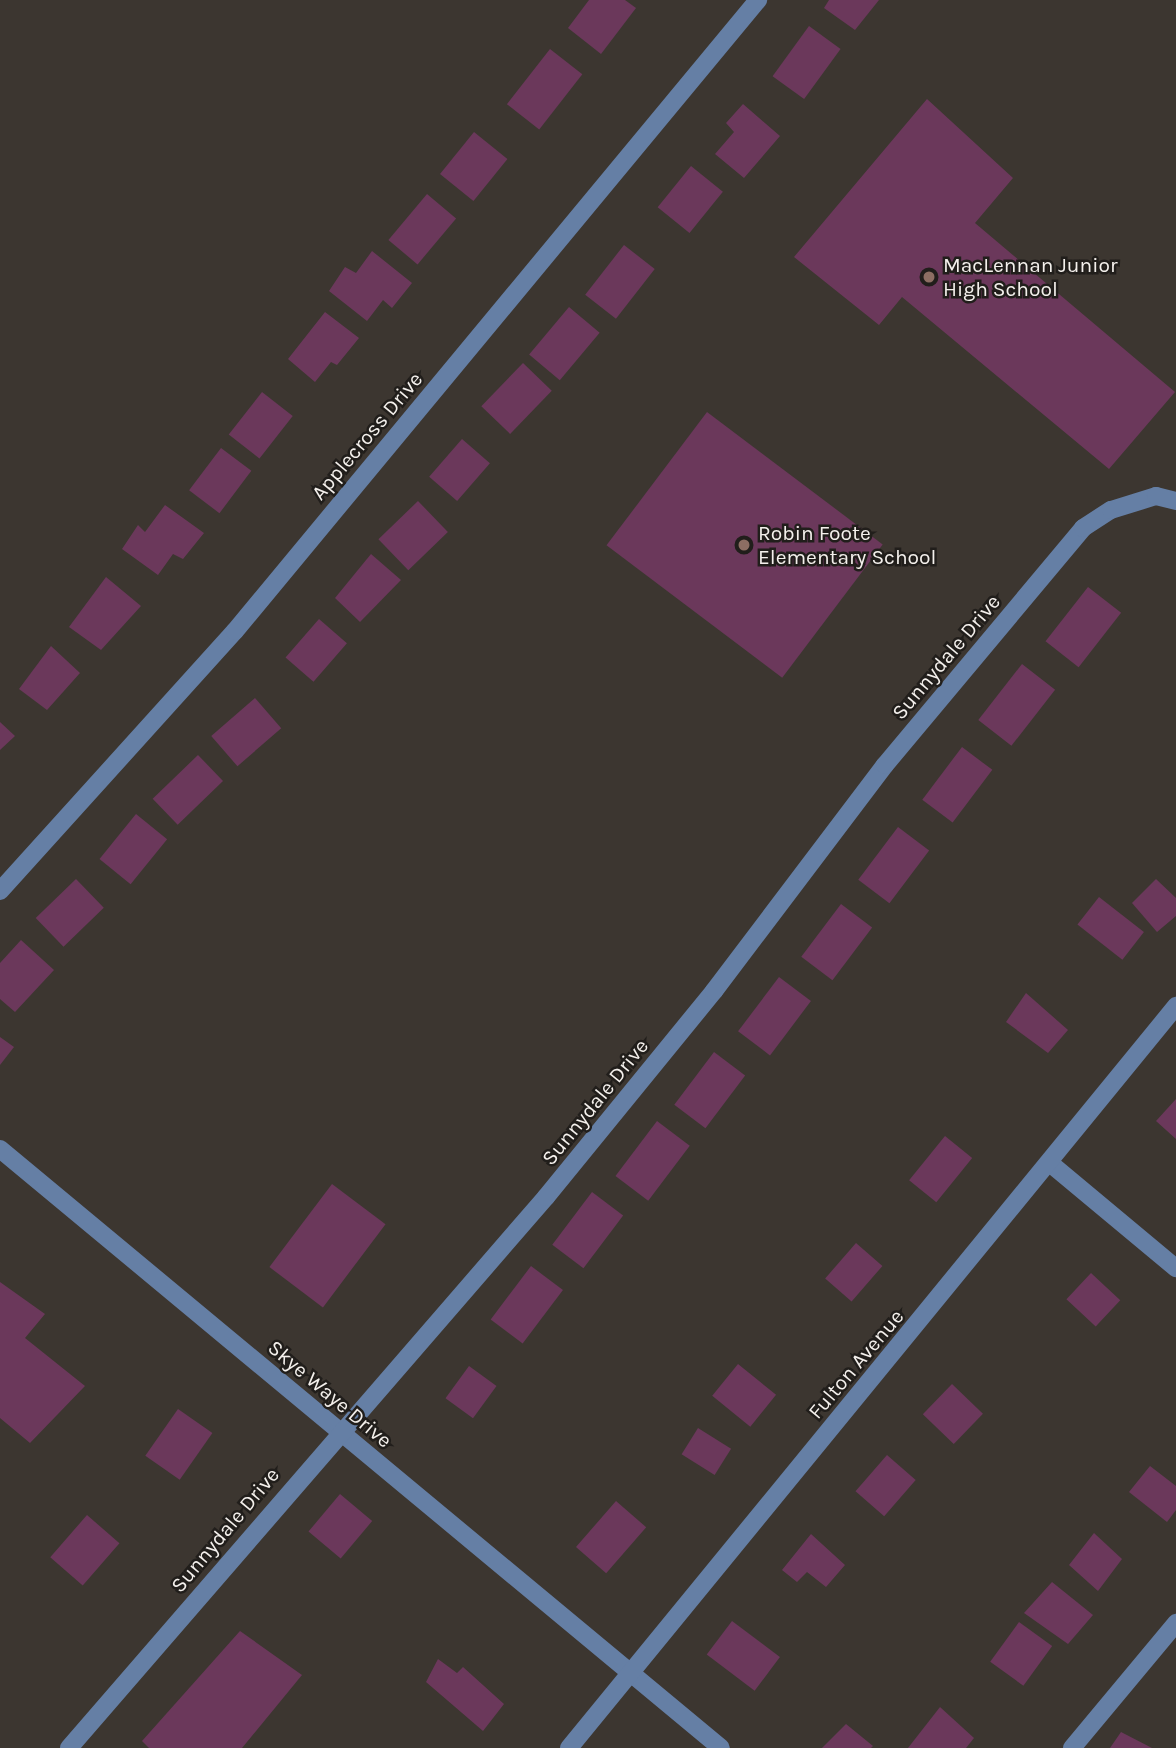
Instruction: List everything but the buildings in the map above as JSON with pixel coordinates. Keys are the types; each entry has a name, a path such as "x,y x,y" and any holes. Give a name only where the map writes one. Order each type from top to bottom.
{"street":[{"name":"Applecross Drive","path":"0,891 235,631 758,0"},
{"name":"Sunnydale Drive","path":"69,1748 339,1431 546,1197 714,991 885,765 1083,528 1111,510 1156,496 1176,500"},
{"name":"Fulton Avenue","path":"569,1748 1051,1164 1176,1006"},
{"name":"Skye Waye Drive","path":"0,1149 721,1748"},
{"path":"1051,1164 1176,1268"},
{"path":"1072,1748 1176,1623"}],"place":[{"name":"MacLennan Junior High School","path":"929,277"},
{"name":"Robin Foote Elementary School","path":"744,545"}]}
